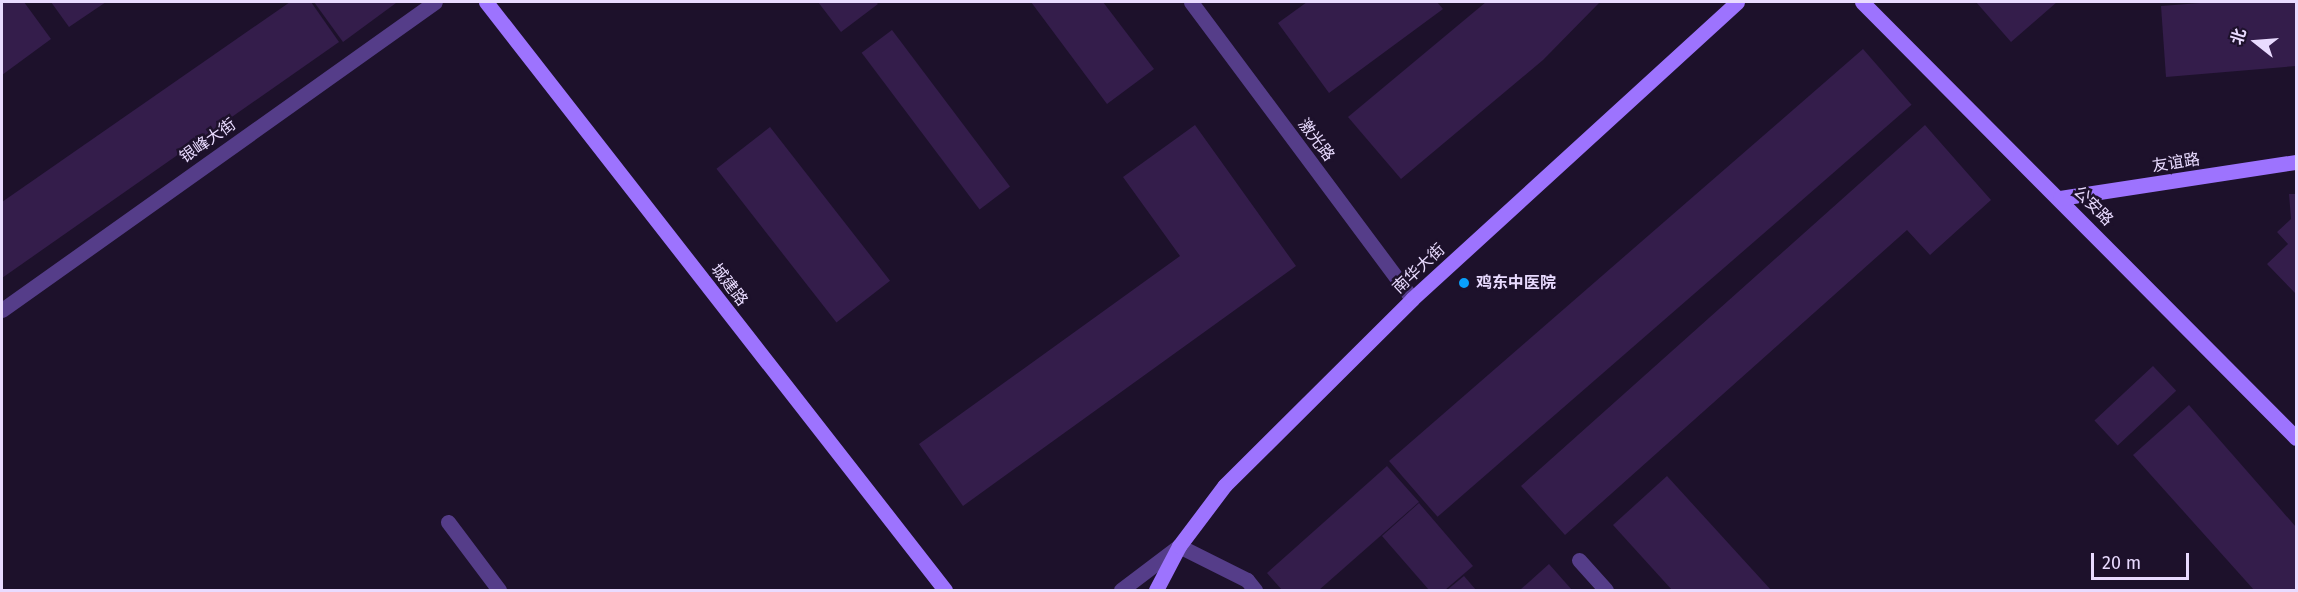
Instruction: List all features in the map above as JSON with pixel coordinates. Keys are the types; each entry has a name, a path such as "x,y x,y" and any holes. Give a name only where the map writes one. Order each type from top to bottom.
{"street":[{"name":"银峰大街","path":"2,310 435,2"},
{"name":"城建路","path":"486,2 945,591"},
{"name":"激光路","path":"1191,2 1412,299"},
{"name":"南华大街","path":"1156,591 1179,546 1225,485 1412,299 1737,2"},
{"name":"公安路","path":"1862,2 2060,198 2296,438"},
{"name":"友谊路","path":"2060,198 2296,162"},
{"path":"448,522 499,591"},
{"path":"1121,591 1179,546 1247,580 1255,591"},
{"path":"1579,560 1606,591"}],"building":[{"path":"2,2 24,2 51,39 2,75"},
{"path":"51,2 106,2 69,27"},
{"path":"290,2 311,2 339,42 2,278 2,202"},
{"path":"314,2 394,2 396,3 343,42"},
{"path":"818,2 876,2 878,4 841,32"},
{"path":"1031,2 1103,2 1154,69 1107,104"},
{"path":"1307,2 1437,2 1443,9 1329,93 1278,23"},
{"path":"1486,2 1600,2 1543,60 1401,179 1348,117"},
{"path":"1976,2 2057,2 2011,42"},
{"path":"2213,2 2296,2 2296,66 2166,77 2161,6"},
{"path":"892,30 1010,187 980,209 862,53"},
{"path":"1863,49 1912,105 1438,517 1389,461"},
{"path":"1195,125 1296,266 963,506 919,444 1180,256 1123,177"},
{"path":"1925,125 1991,200 1930,255 1907,230 1565,535 1521,486"},
{"path":"770,127 890,281 836,323 716,169"},
{"path":"2289,194 2296,194 2296,294 2267,264 2288,244 2277,232 2291,219"},
{"path":"2153,366 2176,391 2118,445 2094,421"},
{"path":"2189,405 2296,527 2296,590 2254,590 2133,455"},
{"path":"1387,466 1419,502 1319,590 1282,590 1267,573"},
{"path":"1667,476 1771,590 1672,590 1613,525"},
{"path":"1419,503 1473,566 1445,590 1429,590 1382,536"},
{"path":"1549,564 1572,590 1520,590"},
{"path":"1464,576 1476,590 1447,590"}],"place":[{"name":"鸡东中医院","path":"1464,283"}]}
